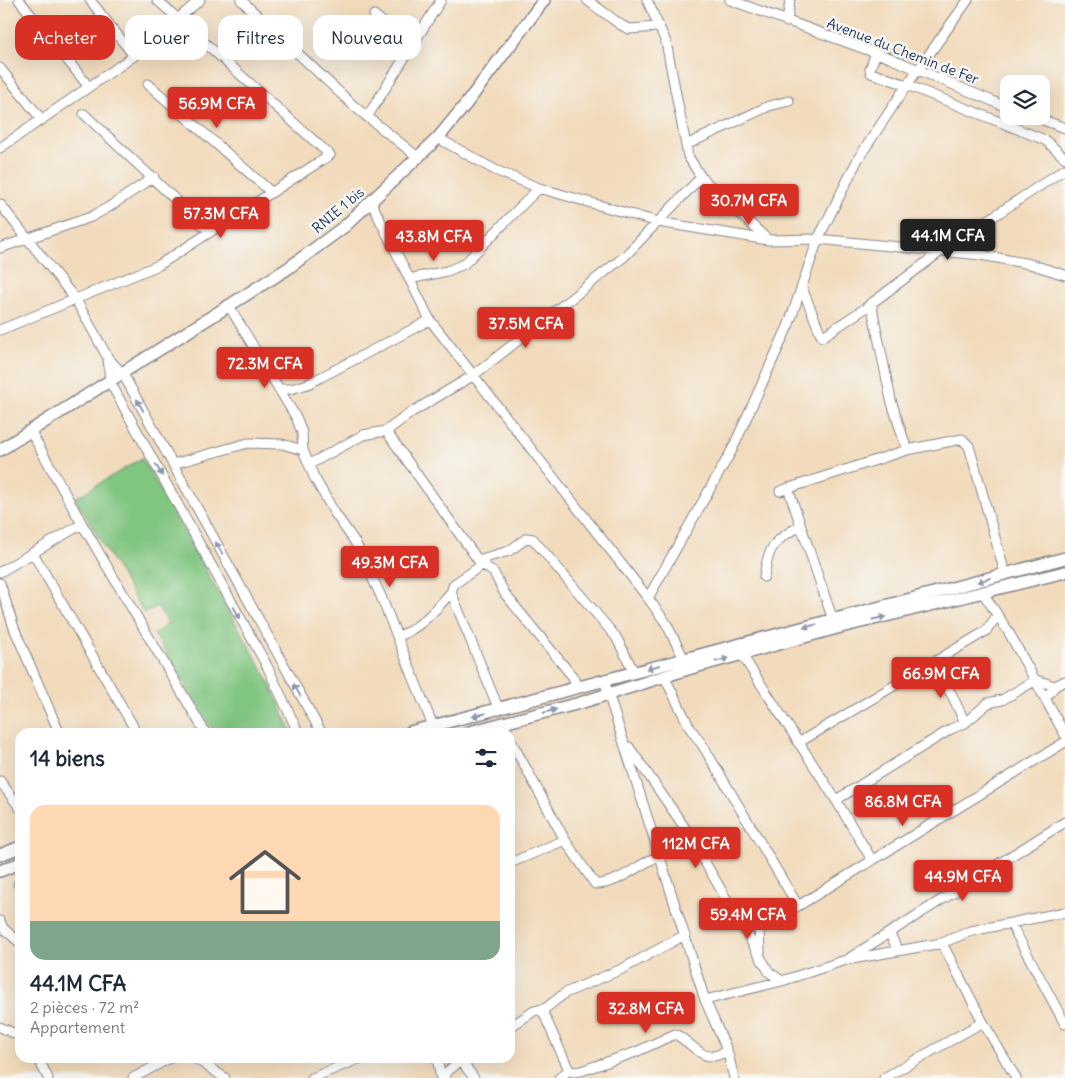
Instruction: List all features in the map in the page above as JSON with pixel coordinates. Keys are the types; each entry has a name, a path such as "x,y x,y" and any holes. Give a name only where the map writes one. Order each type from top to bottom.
{"main road":[{"name":"RNIE 1 bis","path":"0,450 32,432 294,264 345,226 438,138 544,0"},
{"path":"426,728 1065,558"},
{"path":"505,728 664,676 837,628 983,594 1065,572"},
{"path":"0,855 15,849"},
{"path":"0,871 15,865"}],"street":[{"path":"19,0 89,87"},
{"path":"90,0 125,45"},
{"path":"157,0 173,15"},
{"path":"182,15 200,0"},
{"path":"241,0 368,117 419,158"},
{"path":"421,29 441,0"},
{"path":"587,0 621,25 629,28 658,27"},
{"path":"647,0 666,42 688,156 701,177 768,240"},
{"name":"Avenue du Chemin de Fer","path":"730,0 876,53 1000,104"},
{"path":"787,22 790,0"},
{"path":"648,598 732,450 789,324 818,239 858,159 907,85 968,0"},
{"path":"0,330 159,265 330,155 208,47"},
{"path":"876,53 870,69 871,73 907,85 1045,140 1065,158"},
{"path":"0,148 128,60"},
{"path":"368,117 401,60"},
{"path":"0,68 42,120"},
{"path":"148,84 271,192"},
{"path":"686,145 769,106 789,101"},
{"path":"84,114 154,177 210,232"},
{"path":"1050,123 1065,128"},
{"path":"438,138 495,170 539,188 658,222 768,240 818,239 981,255 1030,264 1065,275"},
{"path":"802,288 822,337 872,303 940,252 1065,169"},
{"path":"0,248 91,216 108,208 154,177"},
{"path":"310,464 364,435 386,431 412,412 474,375 624,256 701,177"},
{"path":"409,279 447,271 464,264 539,188"},
{"path":"372,202 430,320 648,598 666,623 684,658"},
{"path":"0,204 76,300 108,358 123,374 319,728"},
{"path":"872,303 892,400 907,450"},
{"path":"229,306 297,419 302,433 303,450 320,489 355,542 398,636 434,726"},
{"path":"280,389 291,389 308,384 430,320"},
{"path":"108,358 110,382 267,666 296,728"},
{"path":"386,431 480,563 494,573 505,594 573,677 577,688"},
{"path":"32,432 82,524 203,728"},
{"path":"833,620 784,490 907,450 962,439 969,446 1005,573"},
{"path":"173,464 248,443 282,444 303,450"},
{"path":"0,572 82,524"},
{"path":"764,577 770,547 799,527"},
{"path":"398,636 404,634 420,622 451,592 454,584 480,563 509,551 527,538 533,540 616,637 634,672"},
{"path":"33,553 133,728"},
{"path":"0,583 14,628 57,728"},
{"path":"451,592 499,710"},
{"path":"983,594 1008,631 1065,735"},
{"path":"798,743 932,665 990,627 998,616"},
{"path":"990,627 1008,631"},
{"path":"742,655 836,800 872,860"},
{"path":"267,666 280,658"},
{"path":"932,665 952,694 965,723"},
{"path":"664,676 690,728 703,746 798,906"},
{"path":"604,680 685,934 704,1000 727,1050 734,1078"},
{"path":"836,800 951,729 965,723 988,703 1002,700 1036,680 1055,686"},
{"path":"1045,699 1055,686 1065,681"},
{"path":"623,739 685,828 746,928 769,972 782,981"},
{"path":"746,928 759,927 798,906 1065,742"},
{"path":"515,748 565,840 593,882 598,885 615,881 645,862 660,856"},
{"path":"0,781 15,801"},
{"path":"846,960 1065,822"},
{"path":"515,861 565,840"},
{"path":"704,1000 782,981 846,960 942,943 971,931 1065,912"},
{"path":"1011,924 1065,1024"},
{"path":"1,926 15,939"},
{"path":"759,927 760,953"},
{"path":"515,1024 534,1011 542,1010 566,993 622,969 685,934"},
{"path":"890,934 898,951"},
{"path":"942,943 983,1022 1016,1078"},
{"path":"762,986 769,972"},
{"path":"542,1010 569,1070 574,1072 636,1052 675,1034 708,1058 718,1057 727,1050"},
{"path":"884,1078 983,1022"},
{"path":"0,1027 15,1034"},
{"path":"40,1063 48,1078"},
{"path":"133,1078 161,1063"},
{"path":"202,1063 225,1078"},
{"path":"312,1078 349,1063"},
{"path":"440,1063 446,1076 457,1063"},
{"path":"464,1063 474,1078"},
{"path":"559,1078 569,1070"}],"green space":[{"path":"142,458 266,676 290,728 212,728 154,634 168,623 157,606 144,614 75,498"}]}
